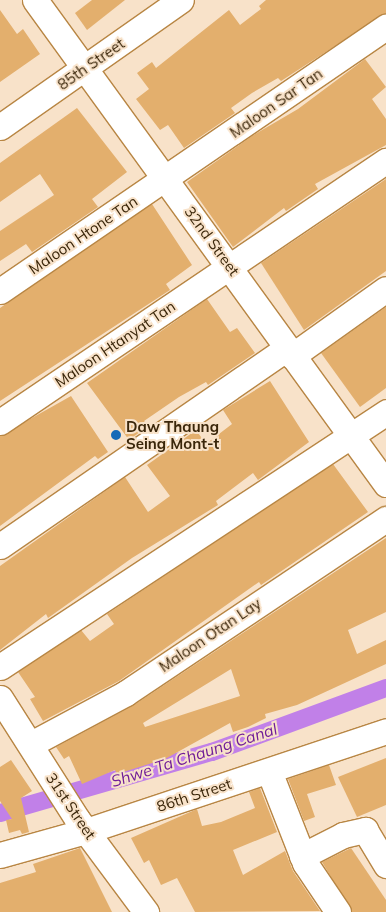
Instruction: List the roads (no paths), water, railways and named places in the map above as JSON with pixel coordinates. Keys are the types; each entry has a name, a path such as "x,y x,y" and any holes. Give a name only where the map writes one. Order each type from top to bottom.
{"street":[{"name":"32nd Street","path":"35,0 230,266 289,352 386,484"},
{"name":"85th Street","path":"0,127 181,0"},
{"name":"Maloon Sar Tan","path":"166,179 384,32"},
{"name":"Maloon Htanyat Tan","path":"0,422 386,161"},
{"name":"Maloon Htone Tan","path":"0,291 166,179"},
{"path":"0,546 386,289"},
{"path":"0,667 352,437 386,412"},
{"name":"Maloon Otan Lay","path":"31,744 126,693 386,519"},
{"name":"31st Street","path":"0,698 81,825 146,912"},
{"name":"86th Street","path":"0,855 81,825 269,771 386,731"},
{"path":"269,771 302,856 338,912"},
{"path":"302,856 343,835 365,830 386,865"}],"waterway":[{"name":"Shwe Ta Chaung Canal","path":"0,813 212,752 386,688"}],"place":[{"name":"Daw Thaung Seing Mont-t","path":"116,435"}]}
